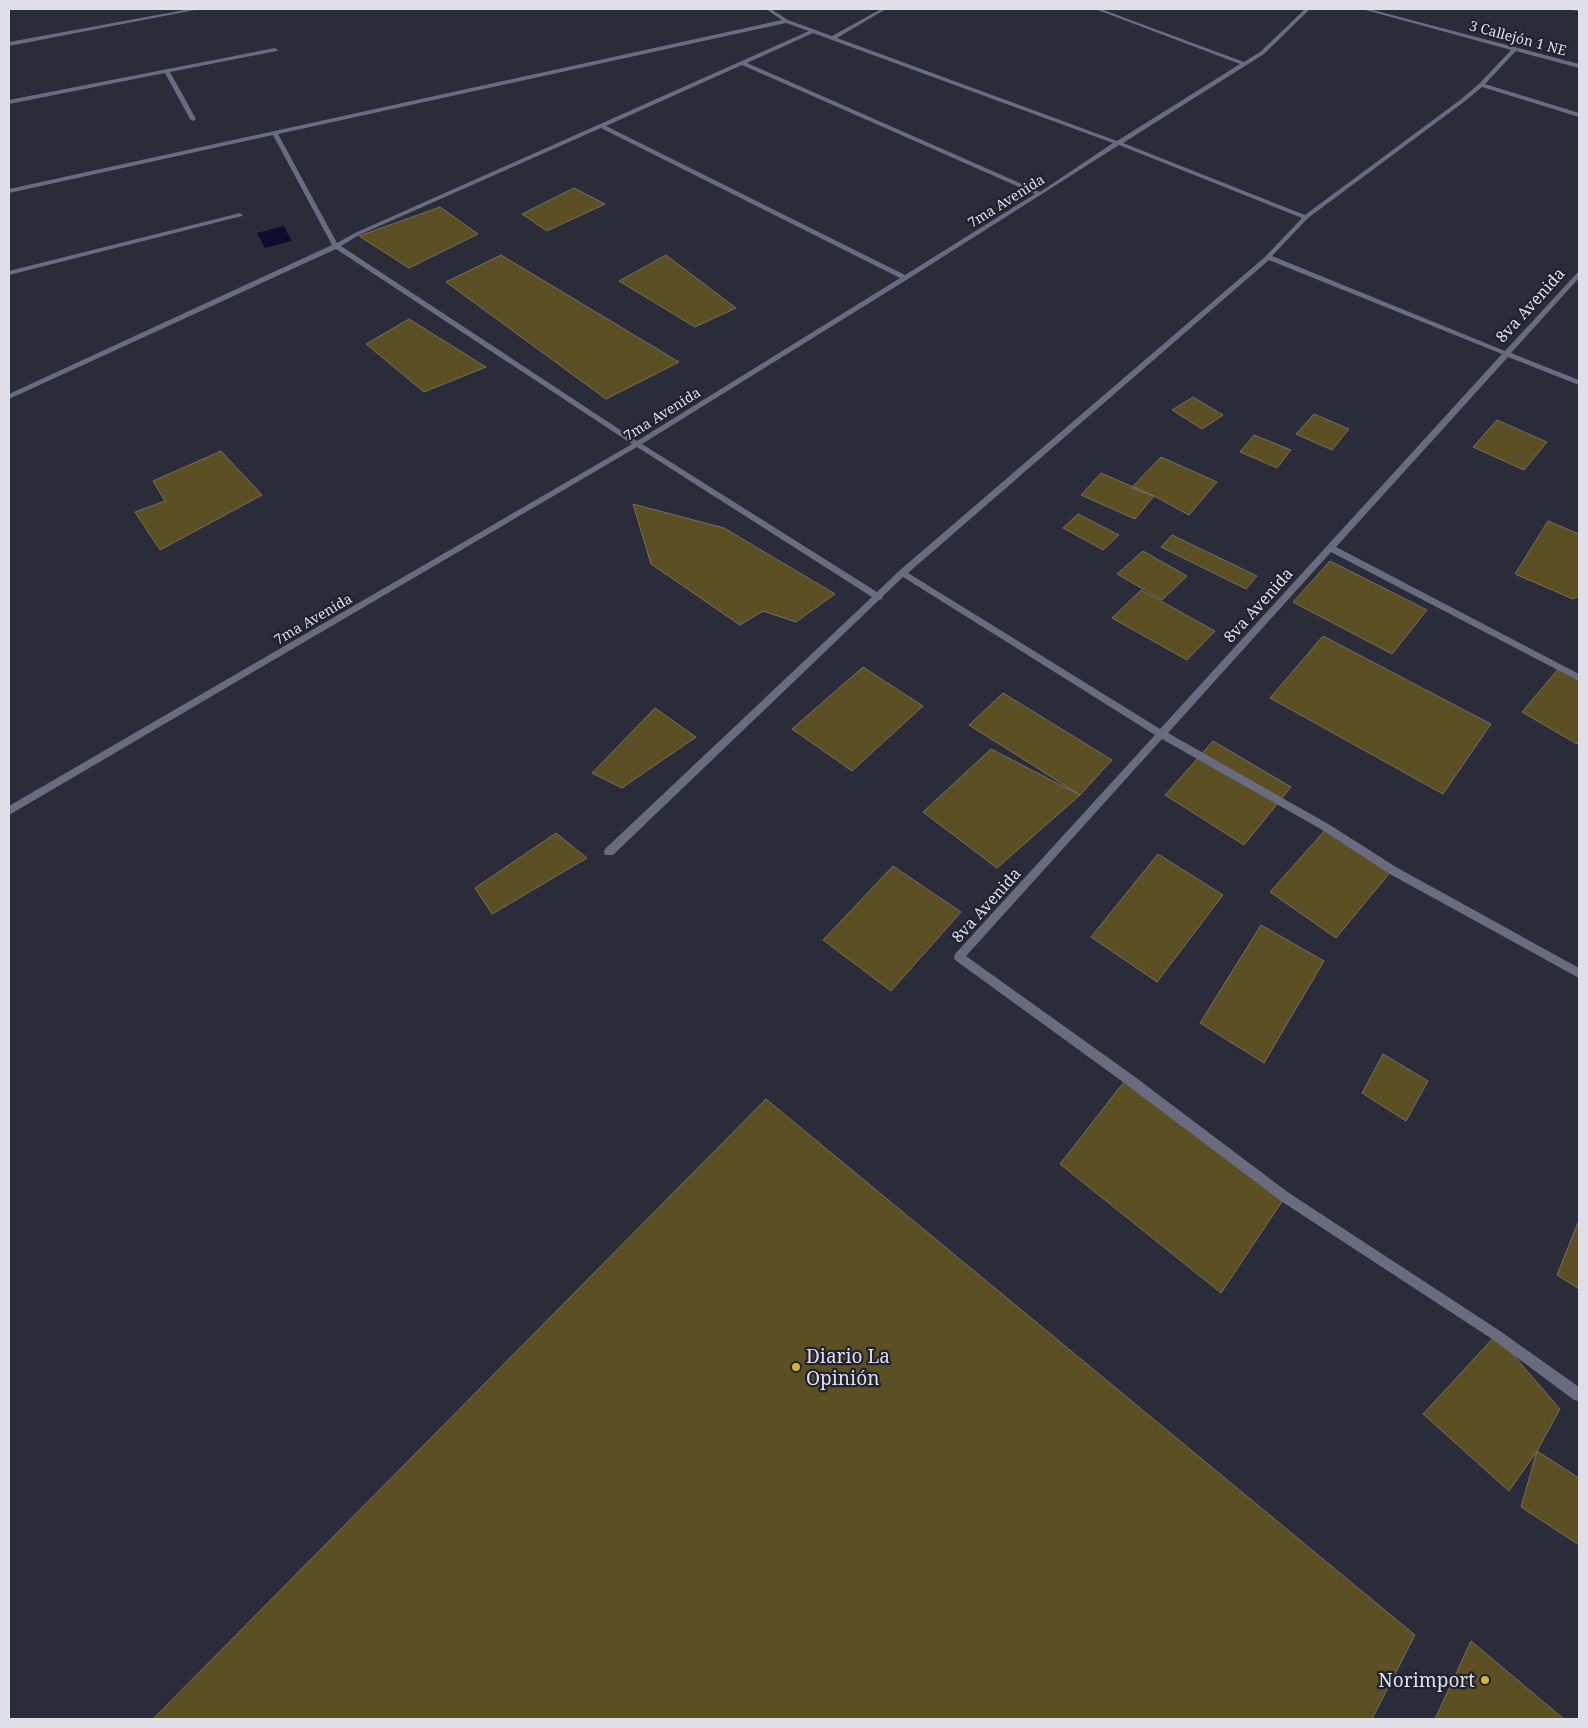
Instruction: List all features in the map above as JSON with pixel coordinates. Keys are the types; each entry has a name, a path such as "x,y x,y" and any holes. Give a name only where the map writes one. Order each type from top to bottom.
{"street":[{"path":"9,44 198,9"},
{"path":"768,9 786,21 1118,143 1306,217"},
{"path":"832,38 884,9"},
{"path":"1096,9 1245,64"},
{"name":"7ma Avenida","path":"9,811 637,444 906,278 1262,53 1308,9"},
{"name":"3 Callejón 1 NE","path":"1364,9 1579,66"},
{"path":"1574,9 1579,10"},
{"path":"9,191 786,21"},
{"path":"9,397 336,246 357,234 812,31"},
{"path":"609,852 879,597 902,573 1268,257 1306,217 1481,85 1515,49"},
{"path":"9,102 275,50"},
{"path":"741,62 1040,194"},
{"path":"167,71 193,119"},
{"path":"1481,85 1579,116"},
{"path":"602,126 906,278"},
{"path":"274,132 336,246 637,444 879,597"},
{"path":"9,273 240,215"},
{"path":"1268,257 1579,383"},
{"name":"8va Avenida","path":"1579,274 959,956 1285,1196 1496,1335 1579,1395"},
{"path":"1330,548 1579,678"},
{"path":"902,573 1161,734 1327,828 1392,870 1579,973"}],"shaded area":[{"path":"284,226 292,241 265,248 257,233"}],"building":[{"path":"574,188 605,204 547,231 522,214"},
{"path":"440,207 478,234 409,268 359,236"},
{"path":"501,255 679,362 606,399 446,282"},
{"path":"666,255 736,308 695,327 619,281"},
{"path":"409,319 486,367 424,392 366,344"},
{"path":"1193,397 1223,415 1202,429 1172,410"},
{"path":"1314,414 1349,429 1332,450 1296,434"},
{"path":"1497,420 1547,442 1524,470 1473,447"},
{"path":"1254,435 1291,450 1277,468 1240,452"},
{"path":"221,451 262,495 160,550 135,512 165,501 153,481"},
{"path":"1161,457 1217,482 1189,515 1154,496 1131,488"},
{"path":"1101,473 1154,496 1135,519 1081,495"},
{"path":"633,504 724,528 835,594 796,622 763,611 740,625 651,564"},
{"path":"1078,514 1119,535 1103,550 1063,528"},
{"path":"1548,521 1579,534 1579,596 1573,599 1515,574"},
{"path":"1172,535 1257,576 1246,589 1161,547"},
{"path":"1143,551 1187,576 1162,600 1117,574"},
{"path":"1330,561 1427,610 1392,654 1293,602"},
{"path":"1141,590 1215,631 1187,660 1112,618"},
{"path":"1323,636 1491,724 1443,794 1270,698"},
{"path":"863,667 923,706 852,771 792,729"},
{"path":"1559,668 1579,679 1579,741 1577,744 1522,712"},
{"path":"1003,693 1112,760 1080,795 969,725"},
{"path":"655,708 696,737 622,788 592,773"},
{"path":"1213,741 1291,787 1244,845 1165,795"},
{"path":"991,749 1080,795 997,868 923,812"},
{"path":"1327,828 1392,870 1336,938 1270,892"},
{"path":"556,833 587,858 492,914 475,888"},
{"path":"1158,854 1223,895 1157,982 1091,937"},
{"path":"893,866 961,912 891,991 823,940"},
{"path":"1261,925 1324,961 1264,1063 1200,1023"},
{"path":"1383,1054 1428,1081 1406,1121 1362,1093"},
{"path":"1127,1078 1285,1197 1221,1293 1060,1164"},
{"name":"Diario La Opinión","path":"766,1099 1415,1635 1372,1719 153,1719"},
{"path":"1579,1220 1579,1289 1557,1275"},
{"path":"1496,1335 1560,1409 1537,1451 1509,1491 1423,1414"},
{"path":"1537,1451 1579,1478 1579,1545 1521,1507"},
{"name":"Norimport","path":"1471,1641 1564,1719 1435,1719"}],"place":[{"name":"Diario La Opinión","path":"796,1367"},
{"name":"Norimport","path":"1485,1680"}]}
